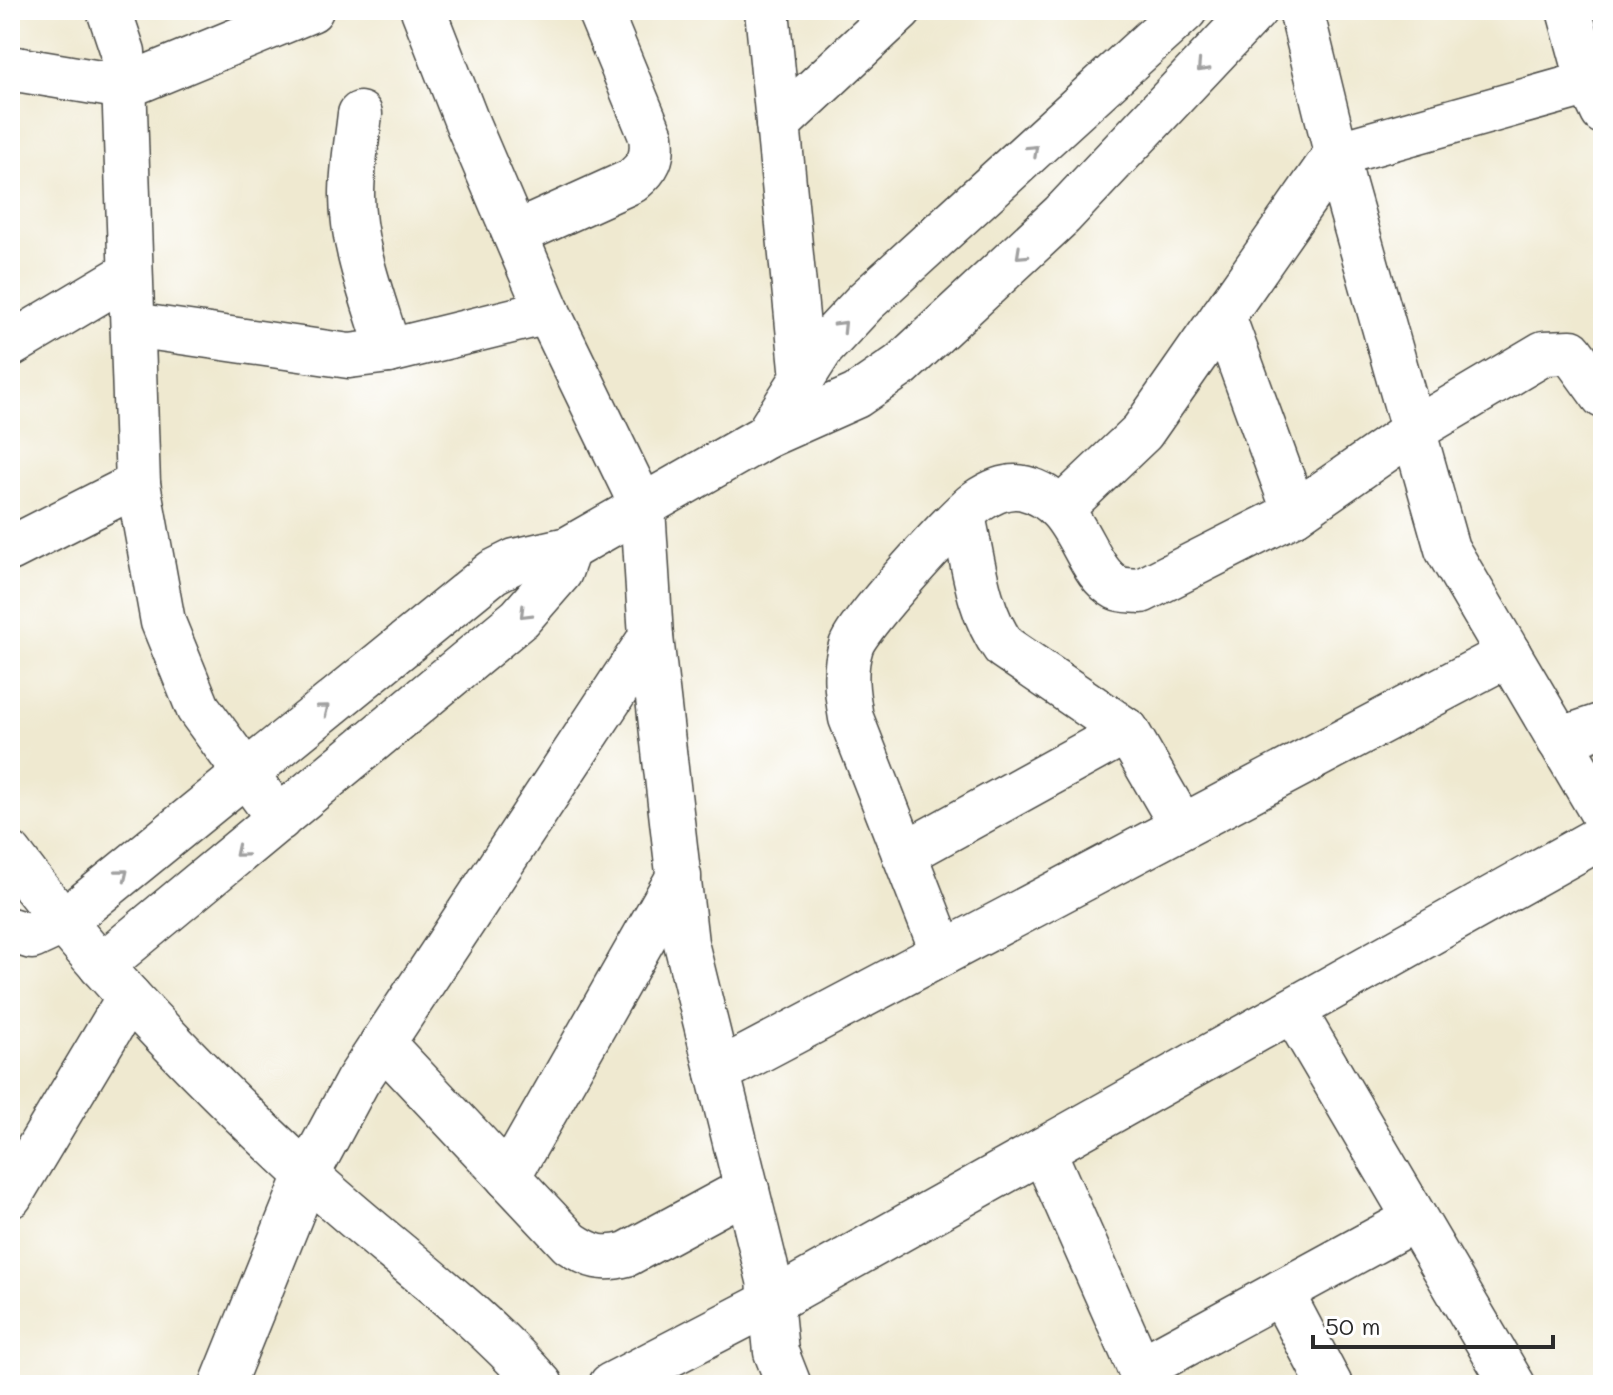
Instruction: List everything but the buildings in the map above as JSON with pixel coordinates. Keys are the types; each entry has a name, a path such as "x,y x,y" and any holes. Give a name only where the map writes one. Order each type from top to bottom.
{"street":[{"path":"109,10 123,52 138,484 163,622 198,708 279,819"},
{"path":"10,68 124,87 311,10"},
{"path":"423,10 548,312 643,508 651,637 686,943 747,1189 771,1302 776,1352 789,1385"},
{"path":"515,234 632,181 645,170 653,153 651,136 599,10"},
{"path":"767,10 803,378"},
{"path":"778,124 900,10"},
{"path":"766,436 822,348 865,302 1185,10"},
{"path":"10,930 32,937 62,923 493,572 515,561 568,549 766,436 856,396 901,365 1062,215 1255,10"},
{"path":"1301,10 1336,154 1447,549 1603,814"},
{"path":"1061,509 1142,432 1336,154 1596,98 1569,10"},
{"path":"360,114 352,195 355,223 362,261 389,351"},
{"path":"10,345 129,274"},
{"path":"133,325 349,356 389,351 548,312"},
{"path":"1223,316 1295,513"},
{"path":"943,953 851,718 845,684 851,645 866,618 977,502 1000,489 1022,487 1044,496 1061,509 1105,576 1118,588 1141,591 1295,513 1414,430 1544,353 1571,352 1603,396"},
{"path":"10,549 138,484"},
{"path":"963,516 984,610 1004,647 1127,731 1182,826"},
{"path":"10,1196 115,982 279,819 520,618 560,572 568,549"},
{"path":"222,1385 307,1175 357,1082 651,637"},
{"path":"718,1072 1509,654"},
{"path":"1559,740 1603,725"},
{"path":"904,854 1127,731"},
{"path":"611,1385 771,1302 1603,836"},
{"path":"10,854 62,923 115,982 307,1175 501,1340 541,1385"},
{"path":"508,1177 679,876"},
{"path":"1293,1010 1513,1385"},
{"path":"382,1043 570,1243 588,1255 607,1260 627,1254 747,1189"},
{"path":"1043,1150 1144,1377 1281,1292 1415,1219"},
{"path":"1281,1292 1330,1385"}]}
